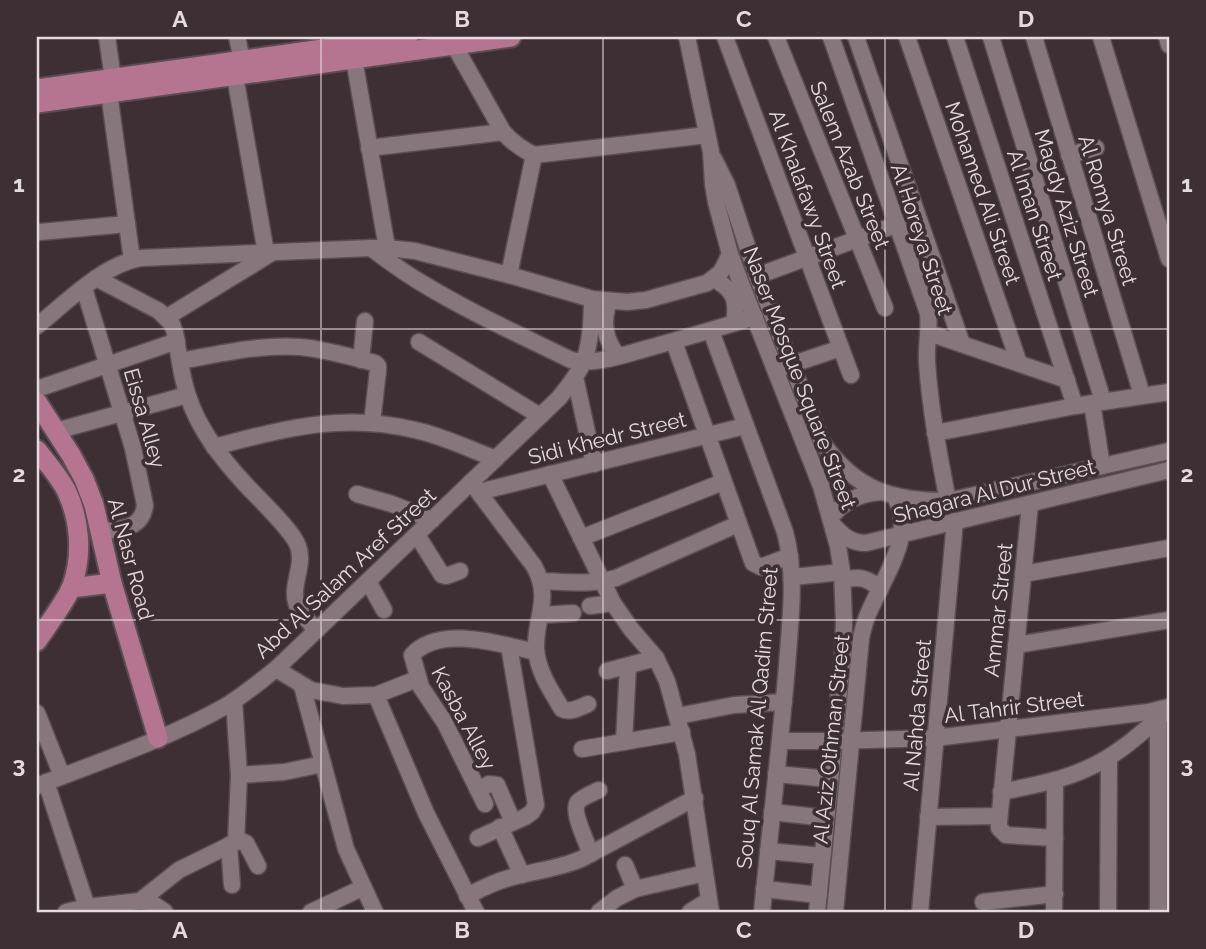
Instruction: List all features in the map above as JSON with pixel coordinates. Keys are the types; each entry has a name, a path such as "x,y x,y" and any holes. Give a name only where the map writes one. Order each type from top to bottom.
{"main road":[{"path":"37,103 111,86 239,68 408,37"},
{"path":"239,68 354,59 511,37"},
{"path":"37,89 111,86"},
{"name":"Al Nasr Road","path":"37,402 84,479 94,505 112,583 158,738"},
{"name":"Al Nasr Road","path":"37,450 66,491 74,510 79,549 71,588 37,641"},
{"path":"71,588 112,583"}],"street":[{"path":"107,37 132,260"},
{"path":"237,37 239,68 269,253"},
{"name":"Naser Mosque Square Street","path":"687,37 711,152 713,184 730,254 755,317 833,458 855,477 888,494"},
{"name":"Al Khalafawy Street","path":"725,37 851,375"},
{"name":"Salem Azab Street","path":"776,37 885,308"},
{"name":"Al Horeya Street","path":"831,37 928,313 927,362 935,433 948,501"},
{"path":"856,37 962,344"},
{"name":"Mohamed Ali Street","path":"907,37 1019,363"},
{"name":"Al Iman Street","path":"955,37 1067,380 1090,403"},
{"name":"Magdy Aziz Street","path":"991,37 1090,403"},
{"name":"Al Romya Street","path":"1034,37 1142,395"},
{"path":"1101,37 1169,259"},
{"path":"1167,37 1169,45"},
{"path":"454,45 503,132 522,149 534,155 707,135"},
{"path":"354,59 369,148 379,248 418,281 493,323 571,360 579,370 594,464"},
{"path":"369,148 503,132"},
{"path":"1069,155 1096,148"},
{"name":"Naser Mosque Square Street","path":"711,152 727,185 757,276 832,521 842,576 844,621"},
{"path":"509,275 534,155"},
{"path":"40,232 127,224"},
{"path":"757,276 898,224"},
{"path":"37,326 90,283 120,265 132,260 151,258 379,248 415,251 592,299 627,302 646,300 699,286 714,279 721,272 730,254"},
{"path":"167,317 269,253"},
{"path":"714,279 728,286 734,298 734,323"},
{"path":"90,283 159,311 167,317 176,332 187,395 199,422 229,467 294,538 298,546 301,564 296,583 296,600 298,608 316,630"},
{"name":"Eissa Alley","path":"90,283 108,365 140,475 145,505 141,520 135,525 100,532"},
{"name":"Abd Al Salam Aref Street","path":"41,784 200,719 234,701 276,668 432,520 475,487 496,459 559,398 579,370 590,331 592,299"},
{"path":"609,302 604,325 606,336 618,356"},
{"path":"579,370 601,361 755,317"},
{"path":"361,360 365,321"},
{"name":"Souq Al Samak Al Qadim Street","path":"711,331 785,533 793,577 784,702 762,912"},
{"path":"929,333 1067,380"},
{"path":"37,389 177,341"},
{"path":"674,341 751,559 756,566 765,566 790,555"},
{"path":"419,342 540,416"},
{"path":"180,361 280,347 315,349 375,363 378,366 372,423"},
{"path":"783,367 841,348"},
{"path":"935,433 1090,403 1169,392"},
{"path":"56,431 187,395"},
{"path":"1090,403 1102,466"},
{"path":"215,447 306,425 372,423 438,436 496,459"},
{"name":"Sidi Khedr Street","path":"475,487 550,474 745,426"},
{"name":"Shagara Al Dur Street","path":"888,494 925,501 948,501 1169,452"},
{"name":"Shagara Al Dur Street","path":"832,521 847,539 866,543 1169,470"},
{"path":"550,474 613,603 656,658 667,681 680,724 695,799 710,906 690,912"},
{"path":"582,538 723,482"},
{"path":"475,487 534,566 541,581 543,598 536,638 540,669 562,709 571,711 588,704"},
{"path":"832,521 844,504 853,498 888,494 902,515 901,535"},
{"path":"357,495 392,504 432,520"},
{"name":"Ammar Street","path":"999,816 1030,504"},
{"name":"Al Nahda Street","path":"920,912 956,521"},
{"path":"541,581 602,582 616,578 738,524"},
{"path":"417,535 442,575 460,571"},
{"name":"Al Aziz Othman Street","path":"835,912 861,638 865,622 891,567 901,535"},
{"path":"1023,573 1169,548"},
{"path":"793,577 863,578 880,590"},
{"path":"368,581 384,610"},
{"path":"590,606 613,603"},
{"path":"541,615 573,613"},
{"path":"1016,645 1169,620"},
{"name":"Al Aziz Othman Street","path":"817,912 844,621"},
{"name":"Kasba Alley","path":"507,825 497,785 489,784 481,797 440,715 417,679 412,655 427,645 466,638 537,652"},
{"path":"478,838 532,812 536,805 509,646"},
{"path":"607,671 656,658"},
{"path":"624,742 628,666"},
{"path":"276,668 302,686 332,695 376,695 417,679"},
{"path":"302,686 346,849 374,912"},
{"path":"376,695 426,813 476,912"},
{"path":"232,886 232,844 239,775 234,701"},
{"path":"582,748 624,742 734,705 784,702"},
{"path":"1002,792 1085,770 1125,747 1166,712"},
{"path":"1158,912 1166,712"},
{"name":"Al Tahrir Street","path":"780,741 935,738 1136,713 1166,712"},
{"path":"37,713 62,776"},
{"path":"1108,912 1109,758"},
{"path":"239,775 284,772 323,764"},
{"path":"776,774 830,779"},
{"path":"1054,912 1055,780"},
{"path":"41,784 87,908"},
{"path":"591,854 576,811 578,802 598,790"},
{"path":"467,896 495,883 562,866 591,854 695,799"},
{"path":"772,812 826,818"},
{"path":"929,817 999,816 999,828 1006,835 1055,838"},
{"path":"507,825 522,875"},
{"path":"140,901 179,870 241,841 246,843 258,866"},
{"path":"768,851 822,856"},
{"path":"625,865 635,889"},
{"path":"599,912 617,898 635,889 705,873"},
{"path":"311,912 362,888"},
{"path":"764,889 818,895"},
{"path":"983,902 1055,894"},
{"path":"66,912 140,901 150,902 164,912"}]}
